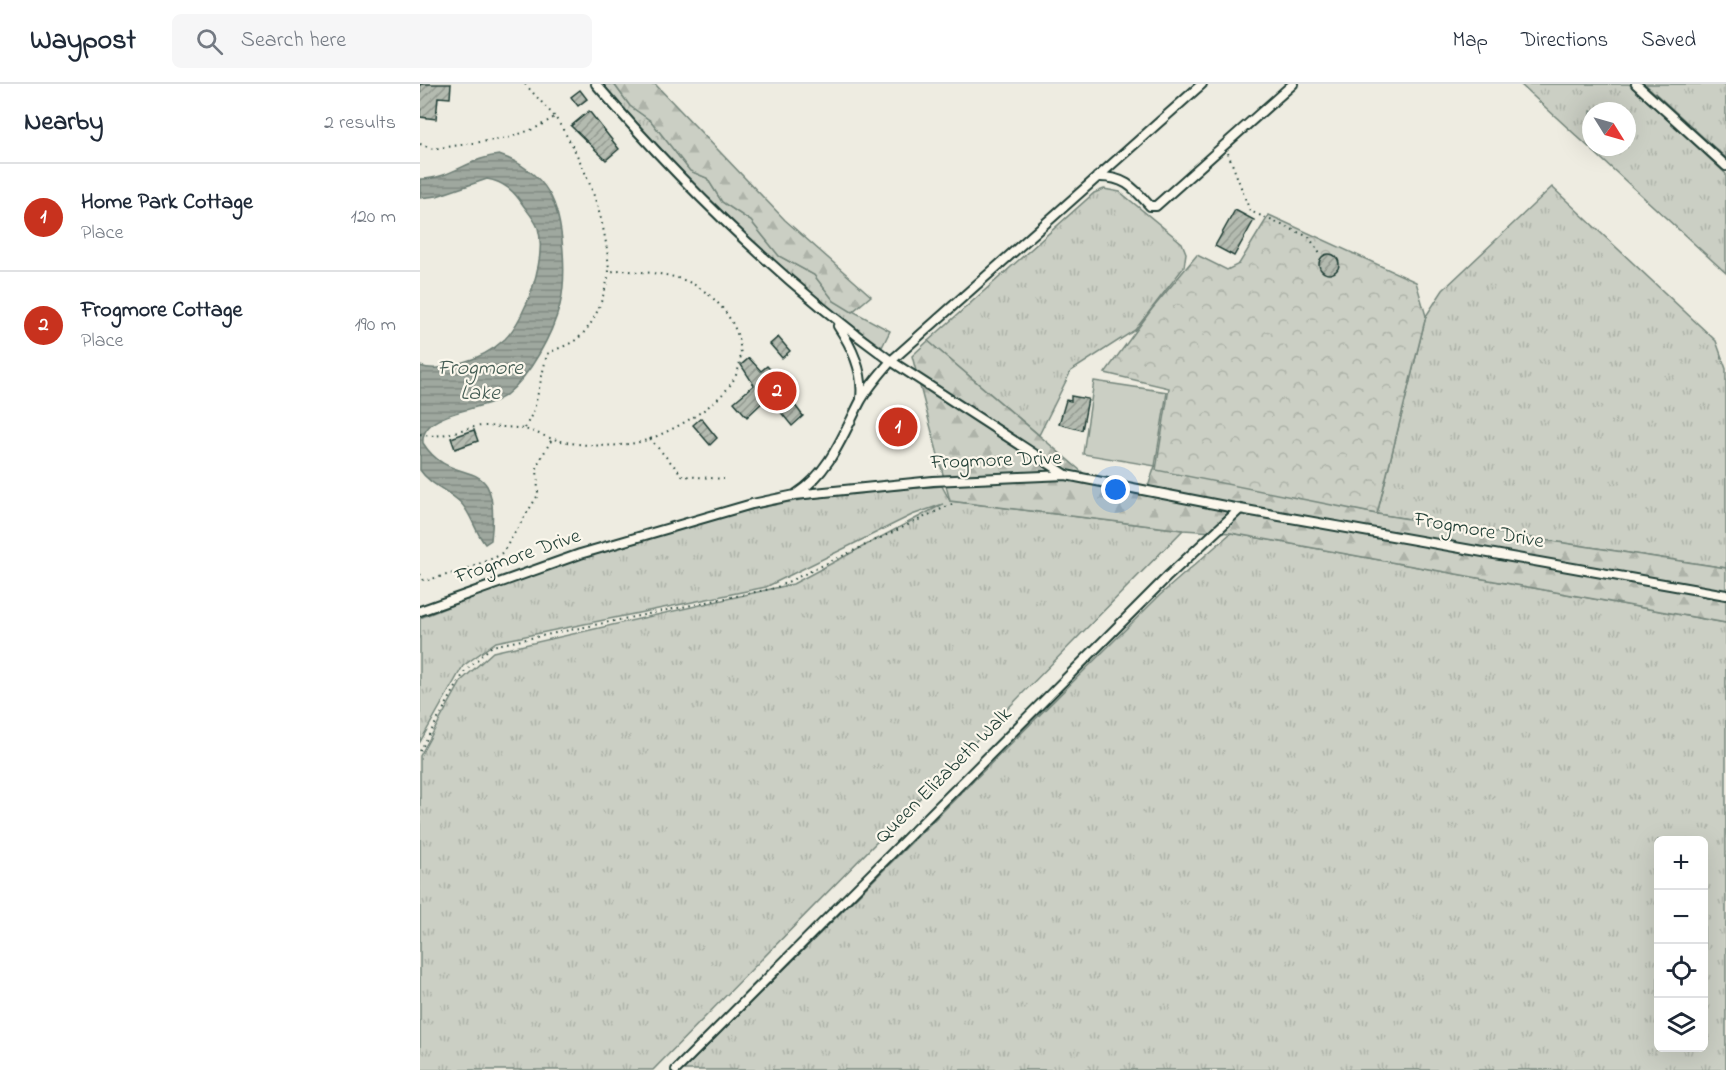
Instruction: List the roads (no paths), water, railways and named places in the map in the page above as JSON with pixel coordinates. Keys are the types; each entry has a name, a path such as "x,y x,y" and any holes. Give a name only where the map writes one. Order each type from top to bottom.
{"lane":[{"path":"596,84 647,144 712,210 767,263 834,320 891,361 1066,475"},
{"path":"795,495 808,487 834,453 861,401 891,361 1202,84"},
{"path":"1096,177 1115,176 1133,187 1153,207 1293,84"},
{"path":"1636,84 1726,166"},
{"path":"834,320 848,340 855,357 861,381 861,401"},
{"name":"Frogmore Drive","path":"420,611 623,540 752,504 795,495 933,481 1066,475 1240,509 1726,595"},
{"name":"Queen Elizabeth Walk","path":"676,1070 1160,584 1240,509"}],"water":[{"name":"Frogmore Lake","path":"499,155 527,170 545,186 558,217 564,264 560,305 552,329 532,366 515,387 497,400 443,418 432,424 425,432 423,443 436,458 483,481 490,492 493,510 491,540 485,544 461,503 429,480 420,470 420,366 440,368 466,361 478,357 505,339 520,317 533,287 540,255 538,228 516,195 499,182 487,179 437,196 420,198 420,179 441,176 479,160"}],"place":[{"name":"Frogmore Cottage","path":"777,391"},
{"name":"Home Park Cottage","path":"898,427"}]}
